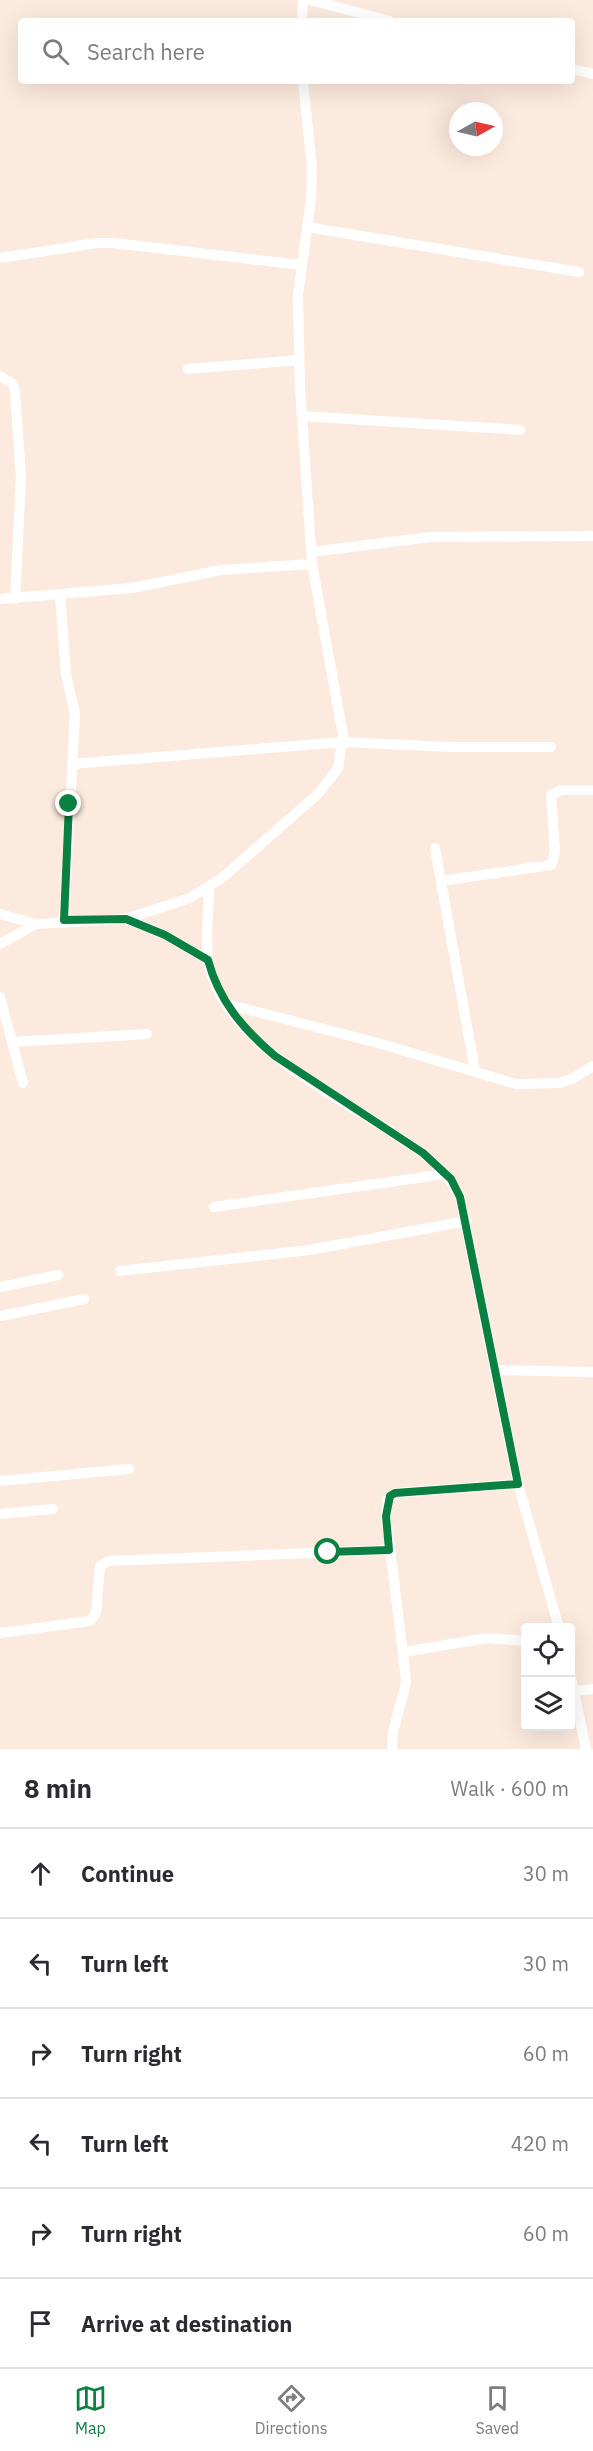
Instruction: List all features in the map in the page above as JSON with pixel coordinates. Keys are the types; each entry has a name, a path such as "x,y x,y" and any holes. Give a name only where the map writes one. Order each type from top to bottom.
{"street":[{"path":"302,18 303,0"},
{"path":"310,0 379,18"},
{"path":"575,70 593,74"},
{"path":"0,944 36,924 64,920 126,919 172,906 209,886 318,794 338,768 343,742 312,564 299,360 297,320 312,168 303,84"},
{"path":"307,227 579,272"},
{"path":"0,258 97,243 114,243 301,265"},
{"path":"188,369 299,360"},
{"path":"0,376 13,384 21,445 15,599"},
{"path":"302,416 520,430"},
{"path":"311,552 430,537 593,536"},
{"path":"0,599 150,586 231,569 312,564"},
{"path":"60,595 66,674 75,714 64,920"},
{"path":"72,764 343,742 551,747"},
{"path":"441,881 551,865 555,852 551,795 561,790 593,790"},
{"path":"435,848 475,1071"},
{"path":"209,886 208,960 218,989 241,1025 275,1056 423,1153 446,1174 460,1197 467,1221 518,1484 558,1623"},
{"path":"0,914 36,924"},
{"path":"126,919 165,935 208,960"},
{"path":"0,997 23,1083"},
{"path":"226,1004 516,1084 547,1085 572,1079 593,1065"},
{"path":"12,1042 147,1034"},
{"path":"214,1207 446,1174"},
{"path":"120,1271 309,1251 467,1221"},
{"path":"0,1287 58,1275"},
{"path":"0,1316 84,1299"},
{"path":"496,1370 593,1372"},
{"path":"0,1481 129,1469"},
{"path":"392,1749 395,1721 406,1683 404,1652 389,1550 386,1507 390,1496 395,1493 518,1484"},
{"path":"0,1514 53,1509"},
{"path":"0,1633 90,1622 96,1613 100,1566 108,1562 389,1550"},
{"path":"404,1652 487,1638 521,1641"},
{"path":"585,1749 575,1691 593,1689"}],"route":[{"path":"69,804 64,920 126,919 154,929 208,960 218,989 241,1025 275,1056 423,1153 451,1179 460,1197 469,1231 518,1484 395,1493 387,1500 386,1507 389,1550 328,1552"}]}
